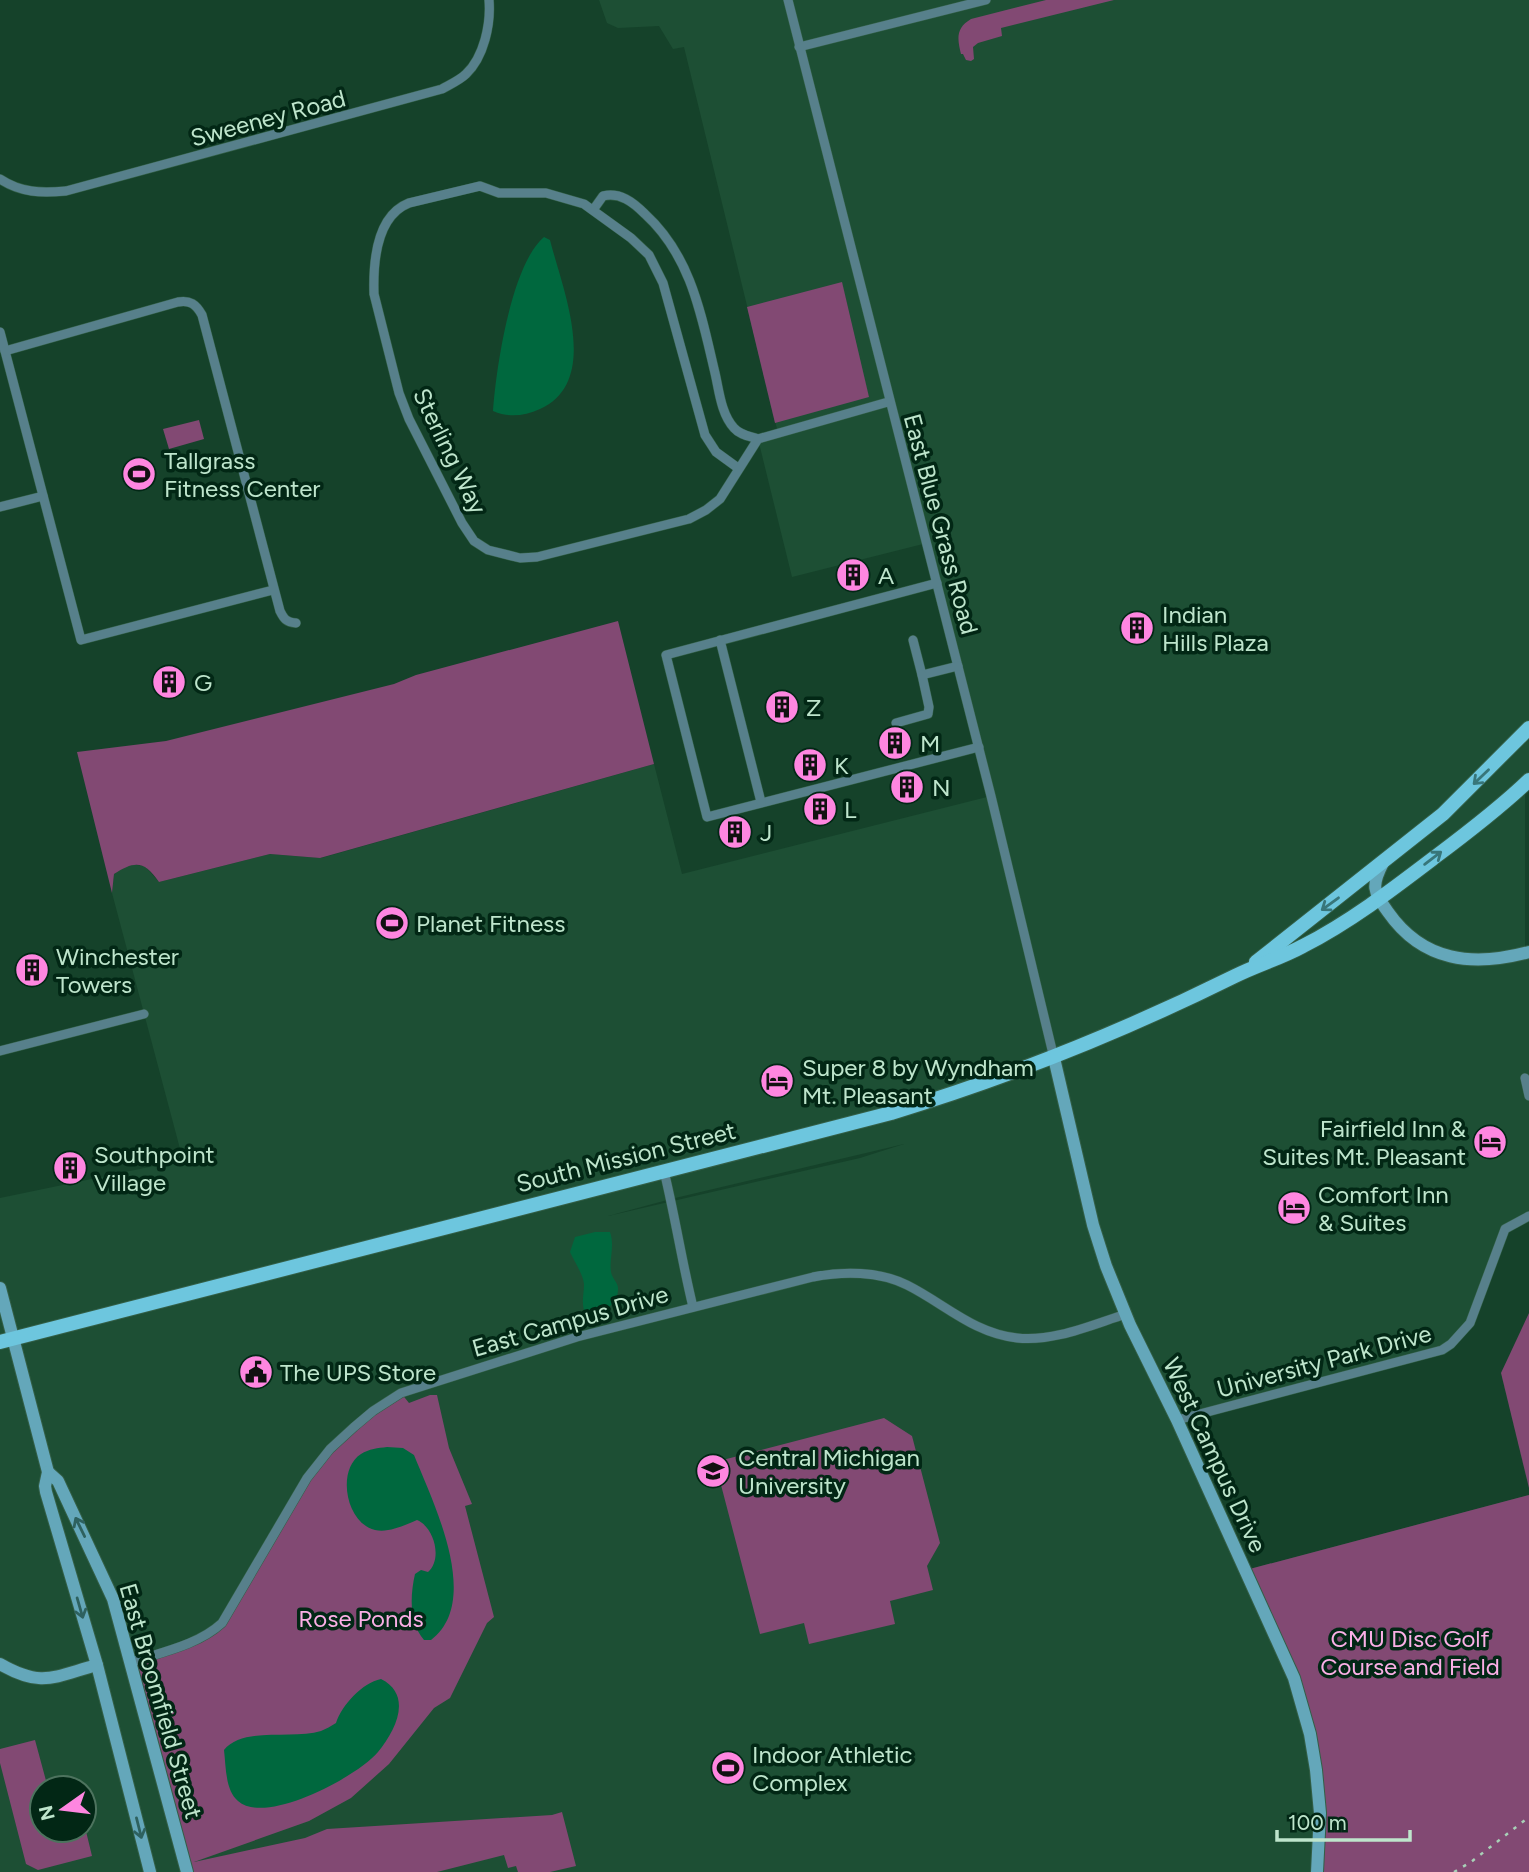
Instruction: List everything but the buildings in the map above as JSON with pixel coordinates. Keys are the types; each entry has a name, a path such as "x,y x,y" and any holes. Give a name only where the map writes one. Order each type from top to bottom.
{"main road":[{"name":"South Mission Street","path":"1247,970 1443,814 1529,728"},
{"name":"South Mission Street","path":"7,1341 891,1112 970,1089 1155,1016 1247,970 1304,946 1379,900 1529,780"},
{"path":"1384,862 1374,882 1374,890 1379,900 1416,942 1443,954 1484,960 1529,952"},
{"name":"West Campus Drive","path":"1054,1058 1093,1225 1126,1314 1294,1678 1310,1734 1316,1770 1320,1813 1317,1872"},
{"name":"East Broomfield Street","path":"0,1288 7,1341 48,1472 45,1486 97,1665 150,1872"},
{"name":"East Broomfield Street","path":"48,1472 58,1481 113,1599 187,1872"},
{"path":"68,1565 84,1554 98,1565"},
{"path":"0,1664 37,1680 97,1665"}],"street":[{"name":"Sweeney Road","path":"0,179 12,187 38,194 66,191 442,89 466,74 481,50 489,26 488,0"},
{"name":"East Blue Grass Road","path":"788,0 888,402 979,747 1054,1058"},
{"path":"799,47 986,0"},
{"name":"Sterling Way","path":"738,468 716,452 705,435 663,283 649,255 593,210 584,204 546,193 499,193 480,186 409,202 398,207 387,220 381,234 374,294 399,393 409,419 462,523 474,541 488,550 520,558 537,557 689,519 720,499 758,439"},
{"path":"593,210 603,196 619,195 635,204 649,217 678,253 692,282 724,411 733,427 740,433 758,439 888,402"},
{"path":"5,351 178,302 185,301 197,306 202,315 273,590 284,619 296,623"},
{"path":"0,332 81,640 273,590"},
{"path":"0,507 43,496"},
{"path":"937,583 666,656 707,817 979,747"},
{"path":"720,640 761,802"},
{"path":"896,723 928,714 929,707 913,640"},
{"path":"922,675 958,666"},
{"path":"0,1051 145,1014"},
{"path":"1525,1078 1529,1096"},
{"path":"664,1171 693,1307"},
{"name":"University Park Drive","path":"1177,1420 1442,1350 1470,1323 1505,1229 1529,1216"},
{"name":"East Campus Drive","path":"132,1662 188,1644 207,1635 222,1623 307,1478 330,1449 383,1405 401,1394 435,1381 576,1337 813,1277 848,1273 882,1277 906,1284 964,1321 1007,1337 1049,1337 1126,1314"}],"shaded area":[{"path":"599,0 1529,0 1529,780 1525,784 1525,953 1529,952 1529,1217 1505,1229 1470,1323 1451,1344 1178,1420 1246,1570 1529,1495 1529,1872 0,1872 0,1198 183,1160 112,893 114,874 129,864 145,866 159,882 270,854 321,858 654,764 682,874 991,796 927,543 792,577 758,439 778,433 684,47 673,49 659,26 618,28 607,23","holes":["904,1144 860,1158 608,1216"]},
{"path":"544,237 550,240 568,307 574,356 569,378 559,396 540,409 522,415 505,415 493,411 507,319 523,270 532,251"},
{"path":"595,1232 610,1232 611,1272 618,1286 615,1300 608,1308 587,1317 583,1304 583,1280 570,1252 575,1237"},
{"path":"387,1447 403,1448 414,1455 432,1497 449,1550 453,1601 446,1623 431,1640 424,1640 419,1633 413,1617 412,1600 415,1574 421,1570 428,1572 435,1559 436,1552 428,1529 417,1520 391,1529 375,1530 357,1517 348,1495 347,1483 353,1462 367,1451"},
{"path":"381,1679 397,1694 398,1713 391,1734 367,1762 332,1785 289,1803 251,1807 238,1801 231,1791 227,1777 224,1750 232,1743 256,1736 323,1730 336,1723 348,1702 360,1690"}],"green space":[{"path":"1046,0 1114,0 1001,28 1002,36 973,47 974,59 971,61 961,54 960,30 971,19"},
{"path":"842,282 869,397 775,423 747,307"},
{"path":"199,420 204,439 169,449 163,429"},
{"path":"618,621 654,764 320,858 270,854 159,882 144,867 128,866 114,874 112,893 77,752 166,741 394,684 416,675"},
{"path":"1529,1313 1529,1488 1501,1373"},
{"name":"Rose Ponds","path":"401,1393 409,1403 437,1395 449,1448 472,1504 465,1506 494,1617 487,1623 450,1698 434,1708 389,1764 351,1798 309,1821 194,1862 305,1838 327,1829 552,1815 562,1812 576,1866 550,1872 518,1872 516,1866 508,1868 504,1855 437,1872 186,1872 132,1662 214,1631 320,1461"},
{"path":"884,1418 912,1436 940,1543 927,1566 933,1590 890,1601 895,1624 809,1644 804,1623 760,1634 715,1462"},
{"name":"CMU Disc Golf Course and Field","path":"1529,1495 1529,1872 1315,1872 1316,1770 1296,1686 1246,1570"},
{"path":"35,1740 44,1774 28,1774 28,1844 89,1844 92,1856 38,1870 26,1864 0,1763 0,1749"}],"railway":[{"path":"1454,1872 1529,1817"}],"place":[{"name":"Tallgrass Fitness Center","path":"139,474"},
{"name":"A","path":"853,575"},
{"name":"Indian Hills Plaza","path":"1137,628"},
{"name":"G","path":"169,682"},
{"name":"Z","path":"782,707"},
{"name":"M","path":"895,743"},
{"name":"K","path":"810,765"},
{"name":"N","path":"907,787"},
{"name":"L","path":"820,809"},
{"name":"J","path":"735,832"},
{"name":"Planet Fitness","path":"392,923"},
{"name":"Winchester Towers","path":"32,970"},
{"name":"Super 8 by Wyndham Mt. Pleasant","path":"777,1081"},
{"name":"Fairfield Inn & Suites Mt. Pleasant","path":"1490,1142"},
{"name":"Southpoint Village","path":"70,1168"},
{"name":"Comfort Inn & Suites","path":"1294,1208"},
{"name":"The UPS Store","path":"256,1372"},
{"name":"Central Michigan University","path":"713,1471"},
{"name":"Indoor Athletic Complex","path":"728,1768"}]}
